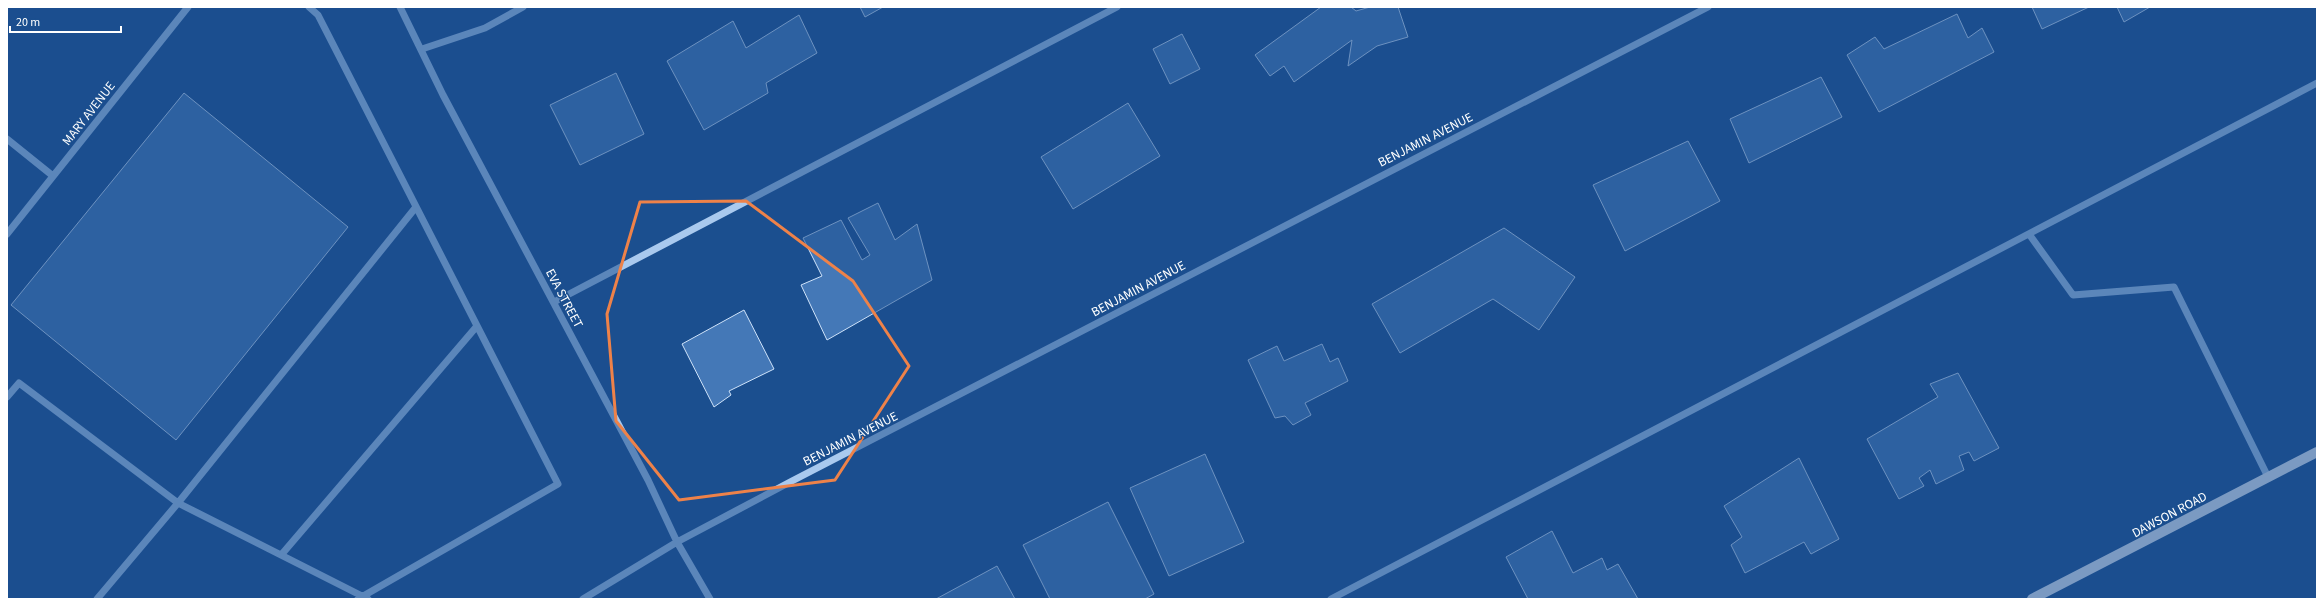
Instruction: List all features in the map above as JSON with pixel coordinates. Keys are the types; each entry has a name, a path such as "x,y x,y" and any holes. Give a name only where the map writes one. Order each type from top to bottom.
{"main road":[{"name":"DAWSON ROAD","path":"2032,599 2317,452"}],"street":[{"name":"MARY AVENUE","path":"7,234 188,7"},
{"path":"7,397 19,383 178,502 282,554 364,598 558,484 318,15 309,7"},
{"name":"EVA STREET","path":"400,7 422,49 443,95 648,480 677,542 710,599"},
{"path":"422,49 484,28 524,7"},
{"path":"554,302 1117,7"},
{"name":"BENJAMIN AVENUE","path":"583,599 677,542 1224,256 1708,7"},
{"path":"1331,599 2317,83"},
{"path":"7,139 53,176"},
{"path":"97,599 178,502 416,207"},
{"path":"2029,234 2072,294 2174,287 2268,478"},
{"path":"282,554 477,326"}],"highlighted area":[{"path":"746,201 853,281 909,366 835,480 679,500 616,421 607,314 640,202"}],"building":[{"path":"860,7 883,7 865,17"},
{"path":"1321,7 1351,7 1356,11 1370,7 1398,7 1408,37 1377,46 1348,66 1352,40 1294,82 1284,66 1270,76 1255,55"},
{"path":"2032,7 2089,7 2042,29"},
{"path":"2117,7 2150,7 2124,22"},
{"path":"1957,14 1968,38 1982,28 1994,52 1879,112 1847,55 1875,37 1884,49"},
{"path":"799,15 817,53 766,83 768,93 704,130 667,61 733,21 746,48"},
{"path":"1182,34 1200,69 1170,84 1153,49"},
{"path":"616,73 644,134 580,165 550,105"},
{"path":"1821,77 1842,117 1749,163 1730,119"},
{"path":"184,93 348,227 176,440 11,305"},
{"path":"1128,103 1160,156 1073,209 1041,157"},
{"path":"1688,141 1720,201 1625,251 1593,185"},
{"path":"878,203 895,240 917,224 932,280 827,340 801,285 822,276 803,238 841,220 862,260 870,255 848,218"},
{"path":"1504,228 1575,277 1539,330 1493,299 1400,353 1372,304"},
{"path":"744,310 774,369 729,391 731,395 714,407 682,344"},
{"path":"1322,344 1330,362 1338,358 1348,381 1305,403 1311,415 1293,425 1285,416 1275,418 1248,360 1277,346 1284,361"},
{"path":"1958,373 1999,448 1974,461 1969,452 1959,456 1964,470 1936,484 1930,470 1919,478 1924,486 1899,499 1867,439 1938,397 1930,384"},
{"path":"1205,454 1244,542 1169,576 1130,488"},
{"path":"1799,458 1839,539 1811,554 1804,542 1745,573 1731,545 1742,537 1724,506"},
{"path":"1108,502 1154,594 1145,599 1050,599 1023,545"},
{"path":"1552,531 1573,573 1602,558 1607,570 1618,564 1638,599 1528,599 1506,557"},
{"path":"997,566 1015,599 936,599"}]}
